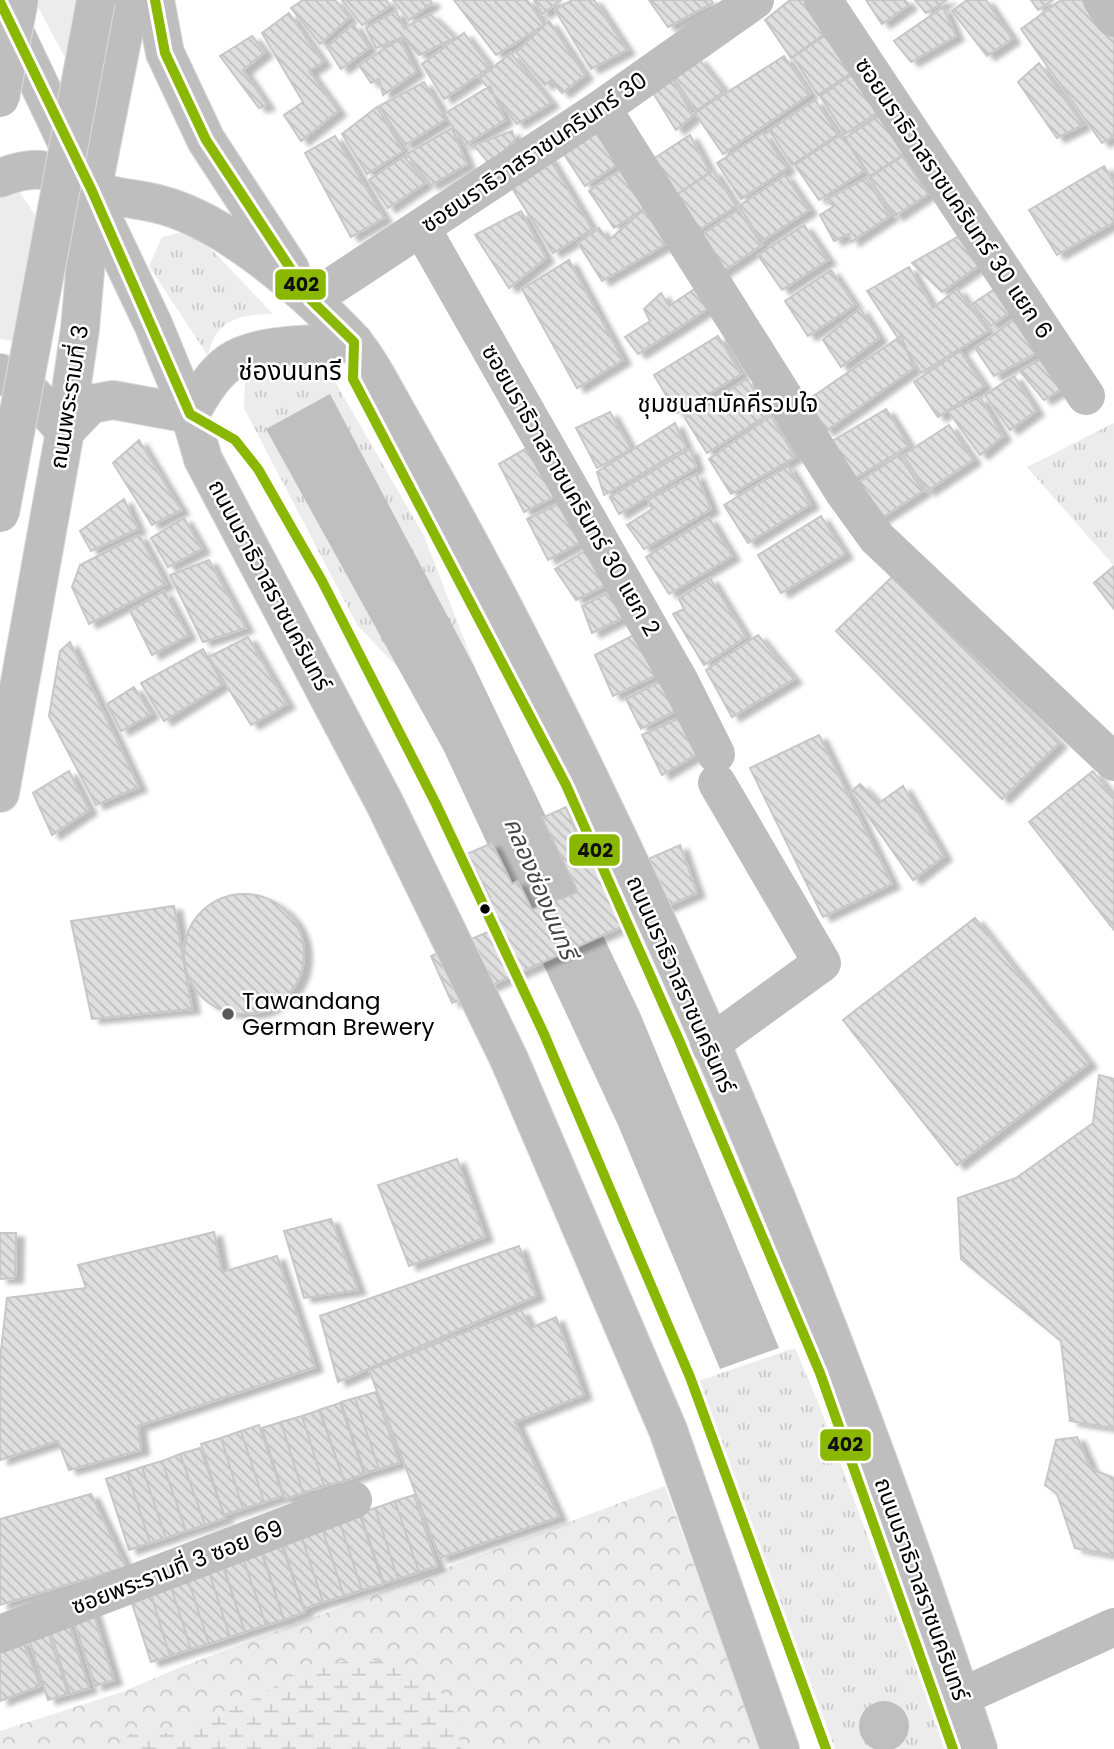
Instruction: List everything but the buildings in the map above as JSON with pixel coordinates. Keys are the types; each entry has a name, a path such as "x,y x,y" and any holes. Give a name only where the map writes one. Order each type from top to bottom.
{"main road":[{"path":"0,98 19,0"},
{"name":"ถนนพระรามที่ 3","path":"0,513 96,0"},
{"name":"ถนนพระรามที่ 3","path":"0,793 65,431 80,329 92,191 130,0"},
{"path":"155,0 165,53 206,140 311,300"},
{"name":"ซอยนราธิวาสราชนครินทร์ 30","path":"311,300 602,108 755,0"},
{"name":"ซอยนราธิวาสราชนครินทร์ 30 แยก 6","path":"822,0 1086,396"},
{"path":"1102,0 1114,18"},
{"name":"ถนนนราธิวาสราชนครินทร์","path":"0,2 92,191 190,414 203,459 385,804 509,1059 668,1430 780,1749"},
{"path":"602,108 843,491 877,538 1114,762"},
{"name":"ถนนนราธิวาสราชนครินทร์","path":"0,178 24,169 53,170 92,191 158,204 191,216 229,235 311,300 354,342 448,502 523,645 588,779 709,1045 828,1334 978,1749"},
{"name":"ซอยนราธิวาสราชนครินทร์ 30 แยก 2","path":"422,229 680,682 717,769 822,963 709,1045"},
{"path":"0,373 27,388 65,431 91,404 113,400 190,414 207,385 231,361 262,349 354,342"},
{"name":"ซอยพระรามที่ 3 ซอย 69","path":"0,1634 353,1500"},
{"path":"961,1697 1114,1627"}],"green space":[{"path":"34,0 97,0 73,72"},
{"path":"0,179 16,187 46,231 31,344 0,339"},
{"path":"187,231 214,252 273,314 250,315 223,326 211,344 208,356 149,266 162,237"},
{"path":"280,359 311,365 330,373 424,536 476,670 400,670 357,625 244,408 245,383"},
{"path":"1114,423 1114,566 1027,467"},
{"path":"795,1348 818,1402 946,1749 835,1749 698,1381"},
{"path":"665,1486 761,1749 0,1749 0,1731 122,1692 181,1667"},
{"path":"369,1659 404,1667 453,1701 461,1749 121,1749 128,1734 172,1733 258,1697 310,1666"}],"water":[{"name":"คลองช่องนนทรี","path":"330,394 476,670 640,1013 779,1348 720,1369 618,1125 444,751 266,429"},
{"path":"884,1701 902,1708 909,1726 902,1744 884,1751 866,1744 859,1726 866,1708"}],"transit line":[{"name":"402","path":"155,0 165,53 206,140 311,300 354,342 353,379 566,785 679,1040 820,1373 953,1749"},
{"name":"402","path":"0,2 92,191 190,414 235,440 258,469 322,581 436,804 544,1034 690,1377 826,1749"}],"place":[{"name":"Tawandang German Brewery","path":"228,1014"}],"district":[{"name":"ช่องนนทรี","path":"290,371"},
{"name":"ชุมชนสามัคคีรวมใจ","path":"728,403"}]}
